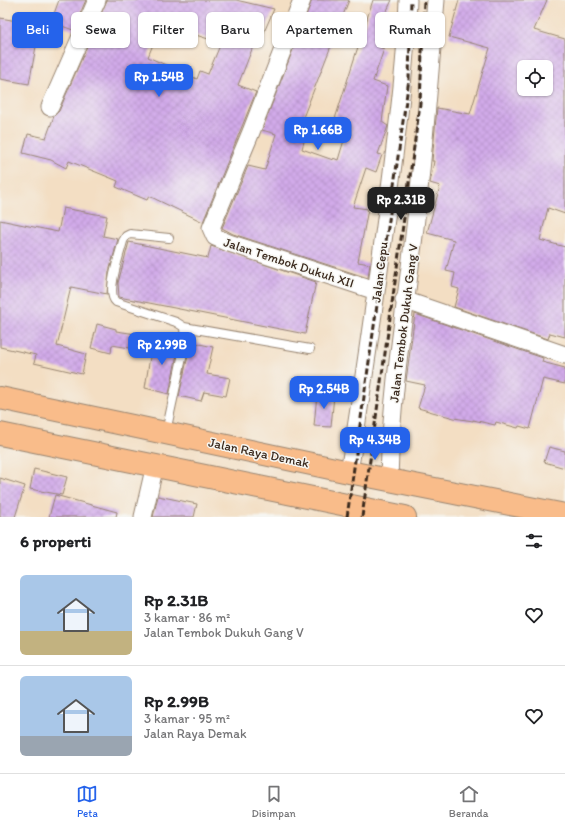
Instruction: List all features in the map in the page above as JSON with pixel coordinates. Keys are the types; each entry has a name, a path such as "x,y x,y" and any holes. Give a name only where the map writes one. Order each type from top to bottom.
{"highway":[{"name":"Jalan Raya Demak","path":"0,398 349,472 565,515"},
{"path":"0,434 155,465 343,511 393,516"}],"street":[{"path":"50,107 97,0"},
{"name":"Jalan Tembok Dukuh XII","path":"302,0 251,132 211,224 214,234 224,241 376,291"},
{"name":"Jalan Cepu","path":"349,472 376,291 404,73 408,0"},
{"name":"Jalan Tembok Dukuh Gang V","path":"389,479 393,398 404,300 413,244 436,0"},
{"path":"404,300 565,355"},
{"path":"143,517 155,465"}],"lane":[{"path":"169,238 130,234 126,236 123,241 111,290 112,297 116,302 176,322 184,327 310,349"},
{"path":"166,432 185,344 184,327"}],"building":[{"path":"59,0 86,0 81,12 71,12 71,29 63,26 63,12 55,12"},
{"path":"107,0 236,0 274,9 264,32 264,12 206,12 206,38 198,36 198,12 138,12 138,48 152,48 148,57 197,79 200,71 208,74 219,48 252,48 238,85 256,92 203,222 149,196 147,200 116,187 118,181 69,161 66,168 51,160 23,153 28,134 46,138 54,116 59,111 86,48 130,48 130,12 102,12"},
{"path":"312,0 349,0 344,12 307,12"},
{"path":"373,0 392,0 386,12 375,12 375,48 384,49 373,81 387,86 382,122 388,126 378,154 382,155 376,172 366,168 353,207 368,209 358,262 370,264 368,278 233,234 222,228 248,166 265,170 276,134 262,130 294,48 330,48 302,120 309,122 302,149 333,160 333,158 338,160 348,127 334,122 358,48 367,48 367,19"},
{"path":"459,0 547,0 534,30 565,39 565,214 548,208 540,240 565,247 565,337 550,333 548,339 454,307 459,289 452,287 455,273 446,271 454,240 427,233 440,186 430,183 434,161 432,161 437,108 470,114 490,48 449,37"},
{"path":"0,18 12,20 12,48 36,48 29,84 0,79"},
{"path":"63,208 107,216 103,236 118,239 109,272 107,294 71,287 57,346 86,354 82,374 34,363 36,355 0,347 0,220 58,232"},
{"path":"129,242 208,258 211,246 316,282 305,334 119,297 118,283"},
{"path":"415,314 543,358 542,362 565,368 565,384 543,379 530,429 519,426 518,428 496,422 495,425 473,420 454,418 418,408 425,385 406,381"},
{"path":"97,324 116,329 116,331 150,336 148,351 112,345 111,353 91,348"},
{"path":"153,338 179,344 169,394 145,388"},
{"path":"191,342 213,347 207,374 230,378 226,396 204,392 201,401 179,396"},
{"path":"317,394 334,395 331,427 314,426"},
{"path":"549,447 565,451 565,468 544,462"},
{"path":"34,469 67,477 62,495 30,489"},
{"path":"0,478 25,486 15,517 0,517"},
{"path":"55,495 117,512 116,517 49,517"},
{"path":"158,496 197,504 194,517 153,517"}],"railway":[{"path":"347,517 409,79 411,0"},
{"path":"362,517 420,104 424,0"}]}
